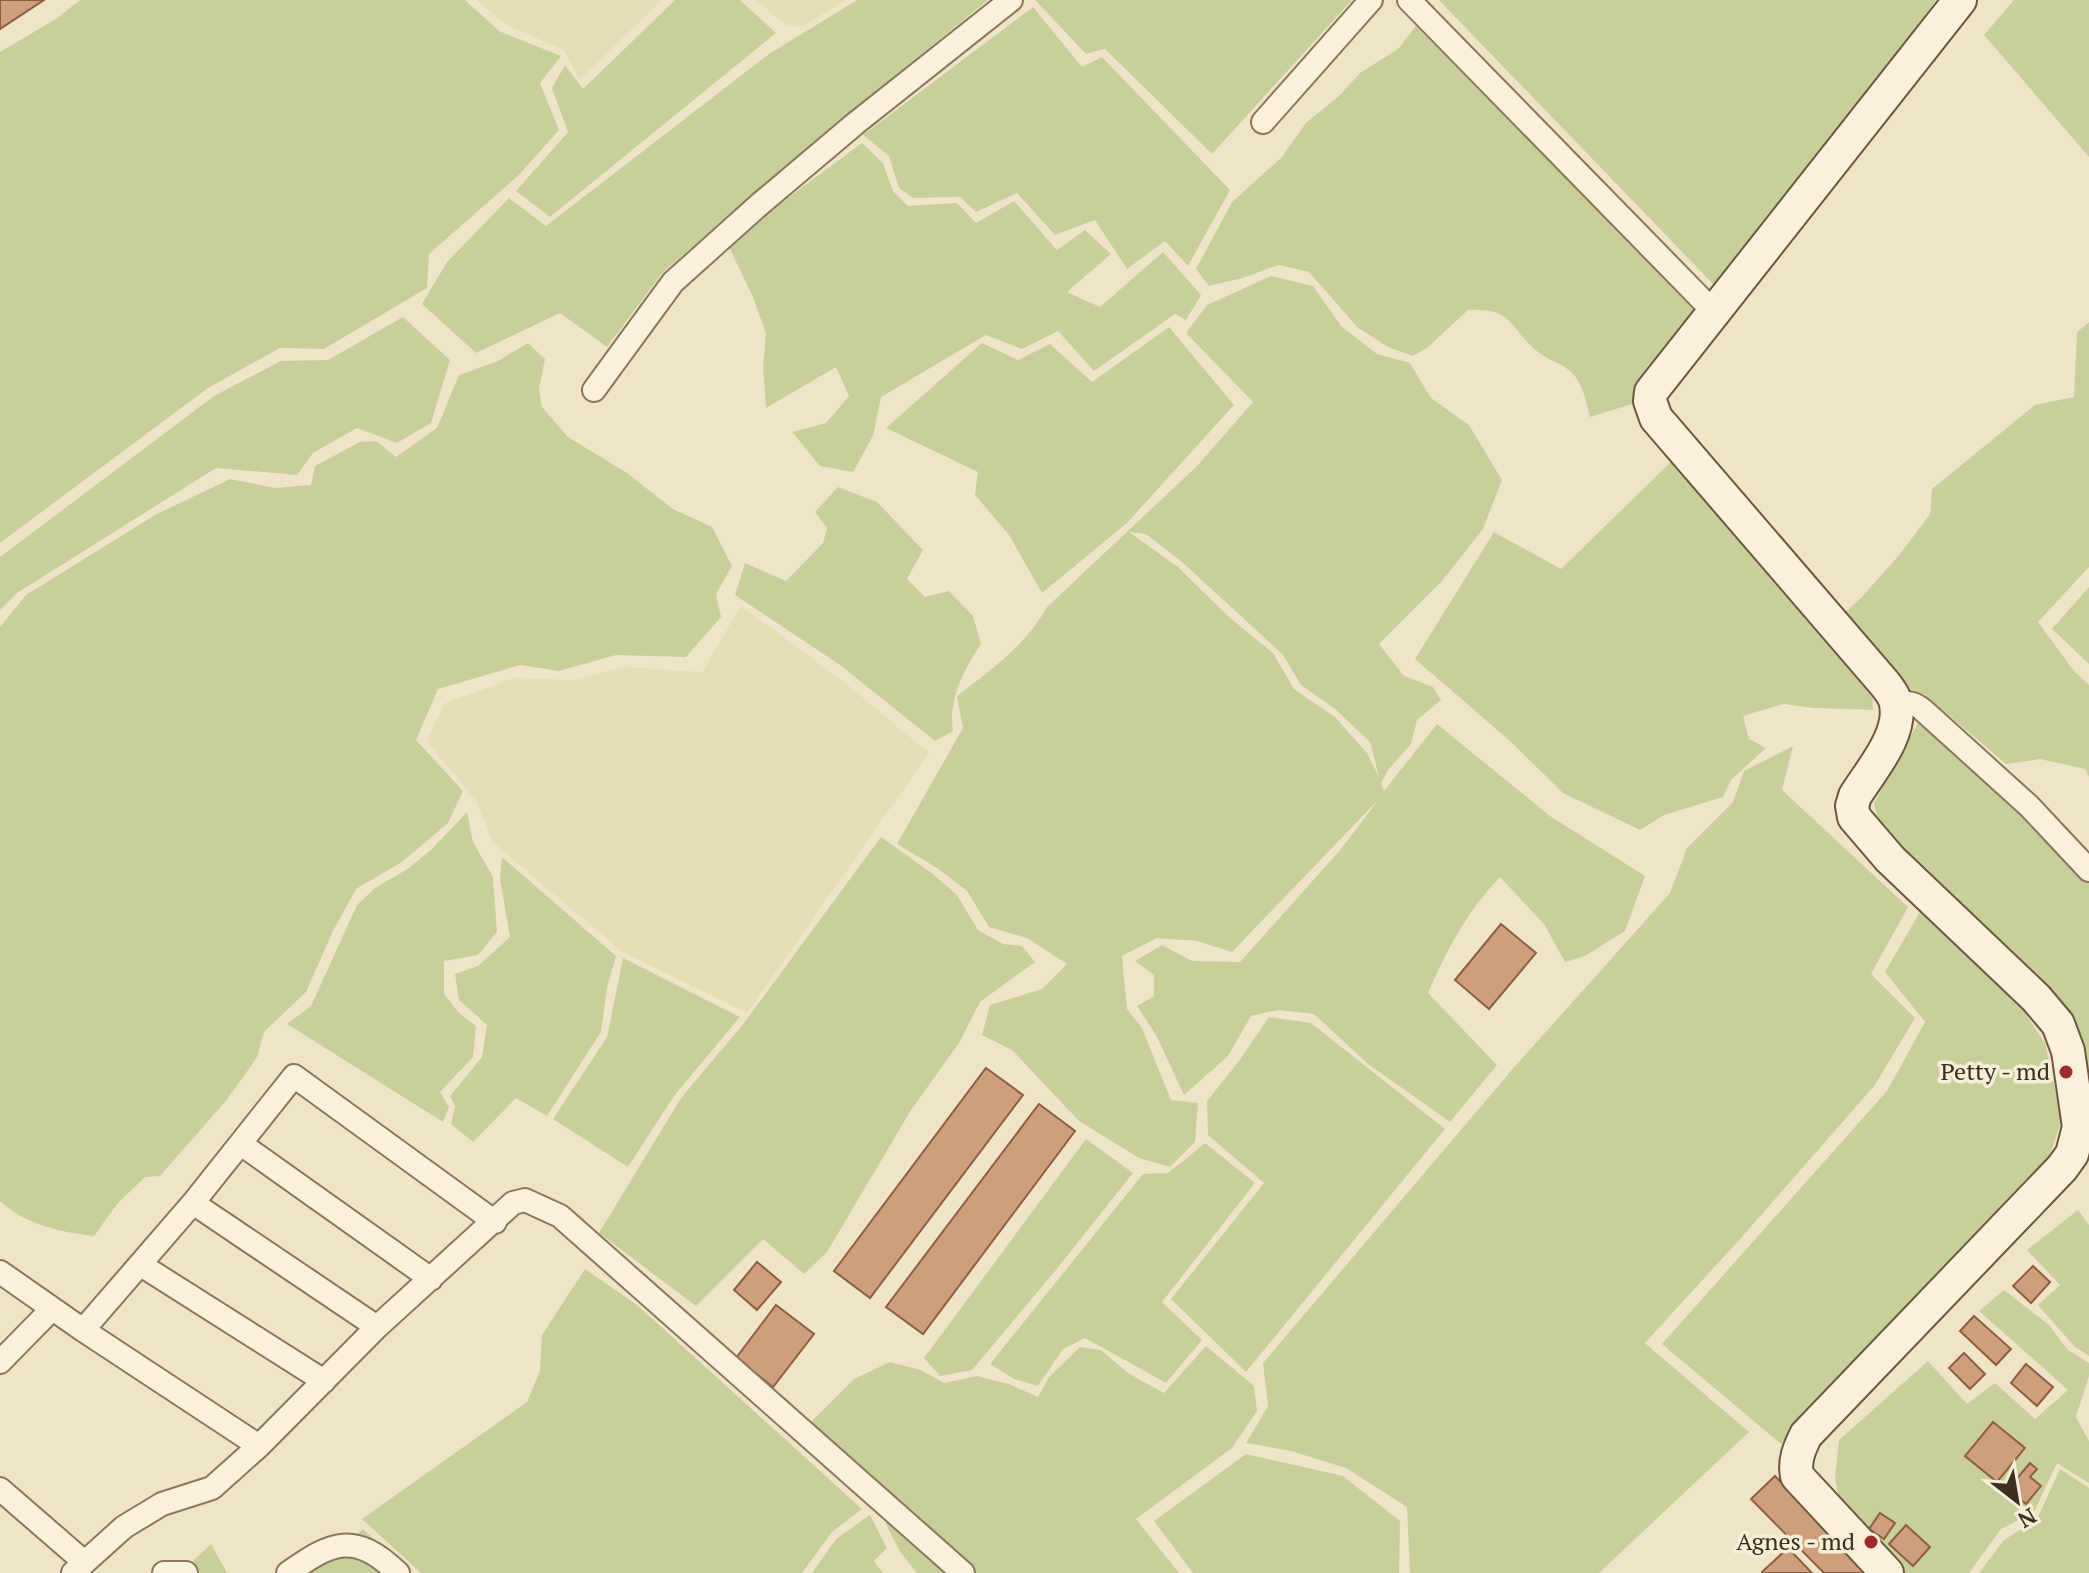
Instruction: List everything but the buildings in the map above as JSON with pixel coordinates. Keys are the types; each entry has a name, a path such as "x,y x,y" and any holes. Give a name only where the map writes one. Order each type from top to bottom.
{"street":[{"path":"594,390 673,282 856,123 1011,0"},
{"path":"1263,122 1371,0"},
{"path":"1409,0 1715,313"},
{"path":"1887,1573 1797,1476 1795,1466 1800,1448 1806,1435 2072,1154 2079,1127 2068,1051 2058,1024 2036,998 1890,859 1852,811 1855,796 1893,733 1895,699 1656,418 1651,392 1960,0"},
{"path":"1895,706 1911,703 1924,711 2029,806 2089,870"},
{"path":"83,1330 193,1203 294,1076 495,1222"},
{"path":"241,1144 431,1279"},
{"path":"0,1489 78,1567 124,1527 162,1504 212,1488 259,1446 377,1327 513,1203 525,1200 560,1216 963,1573"},
{"path":"193,1203 377,1327"},
{"path":"141,1265 324,1381"},
{"path":"0,1272 259,1446"},
{"path":"0,1362 52,1309"},
{"path":"288,1573 331,1546 352,1545 370,1552 398,1573"},
{"path":"164,1573 186,1573"}],"shaded area":[{"path":"478,0 662,0 579,80 564,50 504,24"},
{"path":"756,0 845,0 804,26 787,26"},
{"path":"741,606 844,682 929,753 747,1013 620,950 492,841 477,802 427,741 445,703 514,678 575,680 622,667 702,672"}],"green space":[{"path":"80,0 465,0 499,31 561,56 540,83 559,130 519,175 429,254 427,288 324,349 280,348 208,388 0,543 0,52 56,19"},
{"path":"675,0 740,0 776,33 550,217 516,191 568,132 552,88 565,65 583,89"},
{"path":"857,0 988,0 832,127 663,272 607,347 560,313 476,353 422,304 447,262 509,198 546,226 769,54"},
{"path":"1035,0 1352,0 1212,154 1105,49 1086,54"},
{"path":"1439,0 1936,0 1832,144 1715,286"},
{"path":"2014,0 2089,0 2089,157 1984,35"},
{"path":"1033,7 1082,67 1102,57 1230,190 1188,266 1165,241 1127,269 1095,220 1055,235 1017,193 976,212 960,197 913,198 899,188 889,156 863,135"},
{"path":"1416,26 1702,310 1639,386 1632,404 1590,417 1583,392 1574,376 1538,352 1509,321 1495,312 1468,310 1427,348 1413,356 1388,347 1357,327 1309,272 1278,265 1209,286 1196,269 1232,202 1281,158 1306,123 1339,96 1360,73 1398,49"},
{"path":"862,143 883,163 893,191 908,206 957,203 976,223 1014,201 1057,250 1085,230 1111,254 1067,292 1100,307 1163,252 1201,295 1186,320 1175,314 1094,371 1058,331 1022,349 986,335 881,397 873,436 853,472 820,466 792,432 826,423 849,396 836,367 766,408 763,367 766,334 753,297 727,243"},
{"path":"1271,276 1313,286 1341,326 1377,354 1410,363 1431,398 1469,425 1502,480 1483,529 1442,581 1379,644 1404,676 1433,687 1441,700 1417,720 1411,744 1381,783 1384,791 1437,724 1550,816 1645,876 1625,931 1585,956 1565,962 1544,924 1500,877 1478,903 1450,946 1428,993 1497,1065 1450,1122 1368,1064 1314,1014 1278,1010 1251,1016 1228,1056 1184,1095 1156,1035 1137,1006 1154,996 1154,975 1135,961 1162,945 1192,961 1240,962 1341,849 1379,799 1232,952 1197,941 1157,938 1122,956 1127,1009 1142,1028 1171,1100 1198,1103 1195,1142 1170,1167 1139,1158 1079,1121 1012,1050 982,1035 990,1005 1042,989 1067,964 1027,938 989,927 967,891 897,844 963,728 957,696 1018,645 1047,607 1197,466 1253,402 1186,333 1207,305","holes":["1129,532 1146,534 1182,562 1283,655 1301,685 1335,709 1370,742 1379,777 1367,753 1335,717 1294,689 1273,653 1229,617 1178,567"]},
{"path":"403,317 450,360 431,423 397,443 357,428 313,453 297,475 216,468 17,593 0,610 0,557 214,396 281,361 328,360"},
{"path":"2089,322 2089,567 2038,622 2074,671 2089,685 2089,777 2085,769 2040,759 2006,764 1924,694 1903,686 1842,615 1900,554 1930,514 1932,489 2035,405 2074,397 2077,332"},
{"path":"1169,327 1234,405 1127,523 1042,593 1009,535 975,495 978,472 886,428 982,343 1018,360 1050,344 1092,382"},
{"path":"528,343 545,359 539,389 542,407 568,437 627,473 673,509 712,527 732,566 716,594 721,617 686,657 616,655 559,671 520,665 438,689 416,740 463,791 448,823 402,862 356,889 306,992 264,1032 257,1057 225,1102 160,1176 145,1177 117,1204 94,1236 56,1229 21,1216 0,1201 0,627 26,595 155,515 230,479 276,488 311,485 315,466 360,442 376,441 396,457 437,428 459,375 498,361"},
{"path":"1675,458 1872,685 1873,710 1783,704 1743,716 1749,739 1766,748 1731,780 1723,797 1664,815 1640,830 1563,793 1510,741 1415,659 1494,532 1561,569"},
{"path":"838,487 877,502 923,550 907,579 925,597 949,591 973,616 981,644 955,696 953,731 935,741 840,665 735,595 745,563 786,581 823,543 827,528 815,512"},
{"path":"2089,587 2089,664 2052,629"},
{"path":"1920,719 2089,871 2089,1073 1880,830 1874,803"},
{"path":"1793,746 1782,790 1908,907 1871,974 1915,1018 1875,1085 1645,1343 1749,1432 1599,1573 1410,1573 1407,1507 1346,1468 1291,1451 1246,1443 1268,1406 1263,1363 1510,1072 1670,893 1687,848 1733,802 1744,771"},
{"path":"467,812 473,842 493,877 497,932 478,955 444,961 444,994 458,1012 476,1026 473,1057 440,1092 449,1107 443,1122 287,1024 311,1006 357,905 375,888 409,868 432,849"},
{"path":"881,837 957,895 978,930 1003,944 1022,946 1035,962 980,1002 959,1043 911,1110 827,1252 804,1274 763,1239 696,1306 599,1233 681,1098 744,1023"},
{"path":"502,857 616,956 607,988 601,1032 547,1116 516,1098 473,1142 451,1124 455,1106 450,1096 482,1057 487,1025 459,1000 455,974 478,966 510,937 500,879"},
{"path":"1920,912 2010,991 2045,1043 2062,1120 2046,1166 1781,1444 1662,1344 1887,1091 1925,1022 1885,972"},
{"path":"623,958 740,1017 674,1096 628,1167 553,1119 607,1037"},
{"path":"1269,1017 1311,1023 1445,1129 1246,1372 1171,1299 1264,1183 1208,1135 1207,1101"},
{"path":"1086,1139 1133,1173 972,1370 940,1376 924,1358"},
{"path":"1205,1143 1255,1183 1162,1302 1202,1340 1166,1383 1085,1338 1063,1349 1038,1386 1014,1379 990,1364 1143,1174 1168,1173"},
{"path":"2078,1210 2089,1225 2089,1356 2075,1347 2038,1305 2060,1285 2027,1250"},
{"path":"585,1269 637,1305 862,1509 832,1532 802,1573 421,1573 362,1519 527,1402 540,1371 542,1335"},
{"path":"2004,1290 2048,1324 2068,1350 2089,1363 2089,1376 2076,1417 2089,1441 2089,1483 2057,1463 2034,1512 2001,1529 1969,1573 1903,1573 1842,1513 1835,1478 1839,1440 1928,1361 1967,1404 1995,1383 2035,1419 2068,1390 1979,1311"},
{"path":"1206,1346 1254,1386 1257,1411 1232,1448 1136,1519 1179,1573 917,1573 900,1552 886,1524 893,1499 810,1423 854,1379 890,1362 921,1370 944,1383 977,1376 1009,1384 1038,1397 1049,1377 1080,1347 1101,1350 1128,1373 1164,1393"},
{"path":"1246,1454 1343,1476 1400,1521 1399,1573 1193,1573 1154,1521"},
{"path":"2060,1469 2089,1488 2089,1573 1979,1573 2004,1540 2037,1519"},
{"path":"870,1515 887,1548 874,1561 883,1573 812,1573 836,1539"},
{"path":"363,1529 411,1573 311,1573"},
{"path":"211,1544 227,1573 180,1573"}],"place":[{"name":"Petty - md","path":"2066,1072"},
{"name":"Agnes - md","path":"1871,1542"}]}
